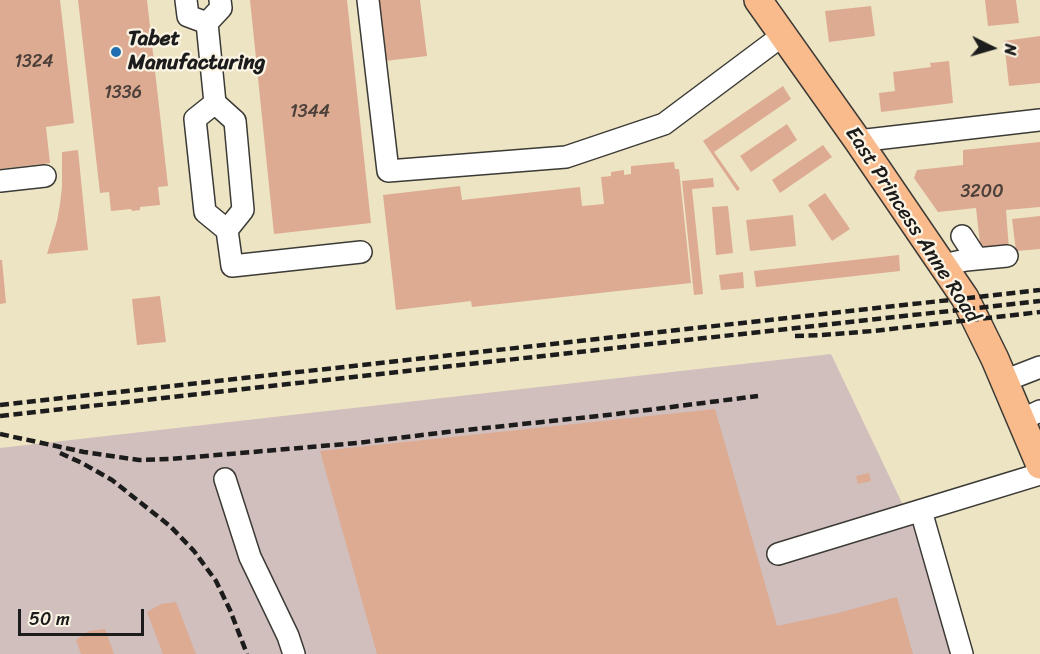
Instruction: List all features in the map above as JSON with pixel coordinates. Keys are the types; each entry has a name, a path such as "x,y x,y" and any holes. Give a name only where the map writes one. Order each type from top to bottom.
{"main road":[{"name":"East Princess Anne Road","path":"758,0 858,141 971,309 1004,381 1030,416 1040,465"}],"street":[{"path":"186,0 188,16 207,23"},
{"path":"220,0 220,8 207,23 215,104 236,121 243,210 227,230"},
{"path":"368,0 388,171 566,157 577,154 664,124 783,35"},
{"path":"215,104 195,119 205,212 227,230 232,266 361,252"},
{"path":"858,141 1040,120"},
{"path":"0,181 45,176"},
{"path":"962,236 977,259"},
{"path":"943,265 1007,256"},
{"path":"1004,381 1040,367"},
{"path":"778,554 1040,474"},
{"path":"225,478 250,556 288,636 294,654"},
{"path":"921,511 962,654"}],"shaded area":[{"path":"831,354 974,654 0,654 0,448"}],"building":[{"path":"0,0 60,0 74,123 46,127 50,163 0,169"},
{"path":"78,0 147,0 168,186 158,187 160,205 140,207 140,210 132,211 131,209 111,211 109,192 100,193"},
{"path":"250,0 347,0 371,223 274,234"},
{"path":"378,0 420,0 427,56 385,61"},
{"path":"985,0 1016,0 1019,23 988,26"},
{"path":"871,6 875,36 829,42 825,11"},
{"path":"1040,36 1040,83 1009,86 1004,41"},
{"path":"949,61 953,103 881,112 879,93 895,91 893,72 931,67 930,63"},
{"path":"783,86 791,99 714,152 740,189 737,191 703,141"},
{"path":"787,124 797,140 751,172 740,156"},
{"path":"1040,142 1040,207 1006,210 1009,250 981,252 976,208 938,212 914,178 917,170 963,165 963,150"},
{"path":"823,145 832,157 780,193 772,180"},
{"path":"78,150 88,250 47,254 60,204 62,152"},
{"path":"674,162 675,169 679,169 691,283 472,307 471,301 396,310 383,195 460,186 462,200 580,187 582,206 604,204 601,177 611,176 611,172 624,170 624,175 631,174 631,166"},
{"path":"713,178 714,187 692,189 703,294 694,295 682,181"},
{"path":"825,193 850,229 832,241 808,205"},
{"path":"728,206 733,253 716,255 712,207"},
{"path":"793,215 796,246 750,251 746,220"},
{"path":"1040,216 1040,249 1016,251 1012,219"},
{"path":"899,255 900,271 756,287 754,271"},
{"path":"0,260 2,260 6,303 0,304"},
{"path":"743,272 744,288 721,290 719,275"},
{"path":"160,296 166,342 137,345 132,299"},
{"path":"715,409 777,626 897,597 913,654 377,654 320,451"},
{"path":"869,473 871,481 858,484 856,476"},
{"path":"176,602 196,654 163,654 147,612 161,604"},
{"path":"105,629 114,654 81,654 76,640 89,631"}],"railway":[{"path":"0,405 1040,290"},
{"path":"0,416 1040,301"},
{"path":"795,336 873,331 1040,312"},
{"path":"0,434 84,452 139,460 171,459 357,443 758,396"},
{"path":"60,453 112,480 170,526 194,551 216,581 247,654"}],"place":[{"name":"Tabet Manufacturing","path":"116,52"}]}
